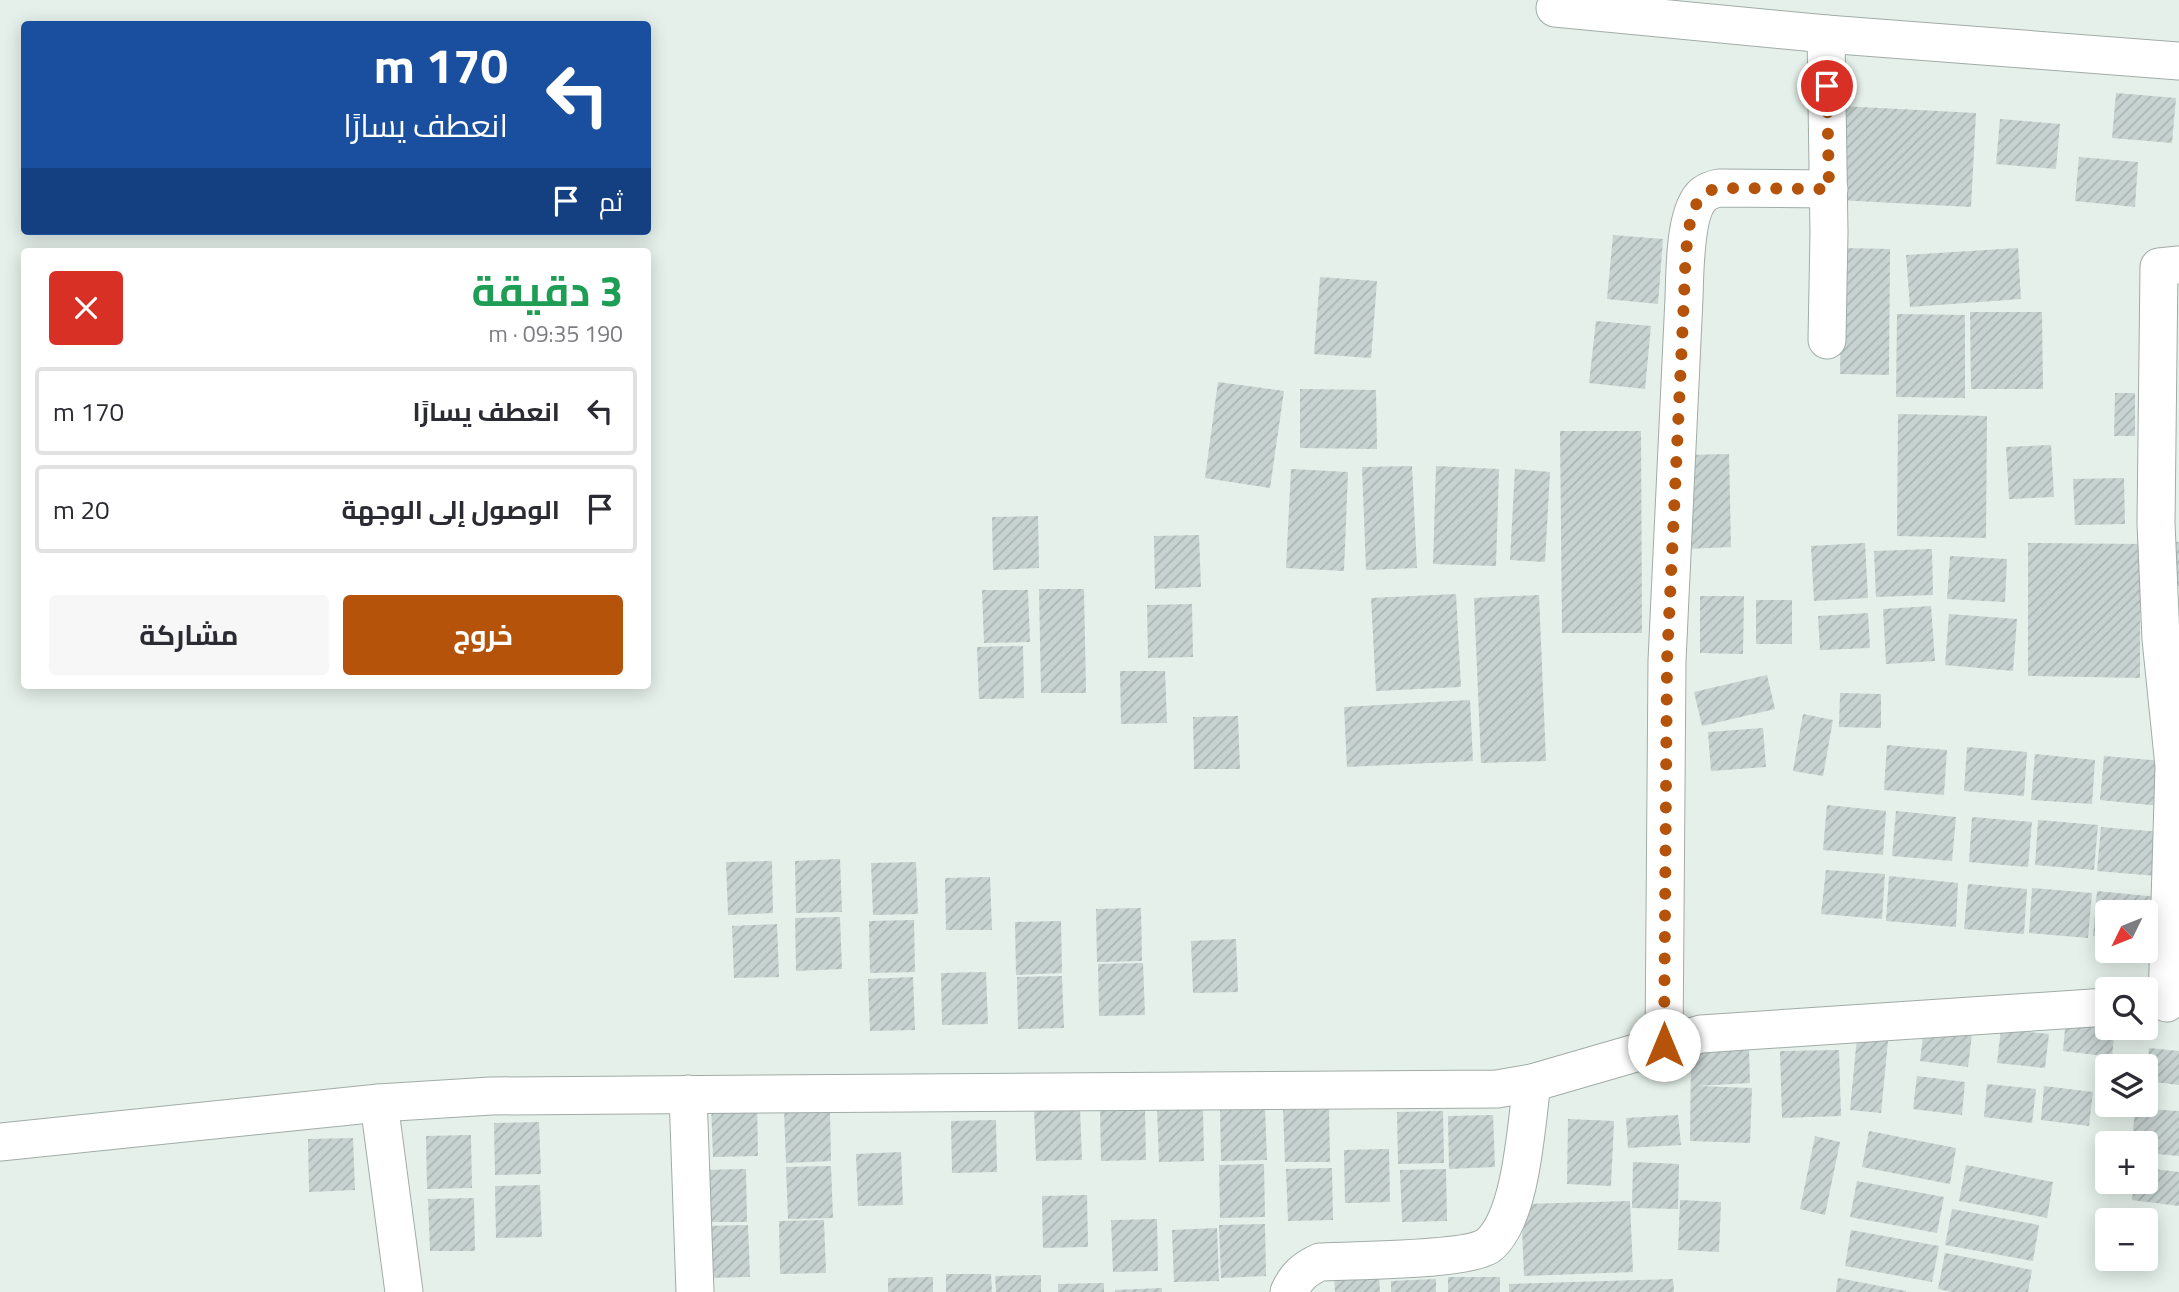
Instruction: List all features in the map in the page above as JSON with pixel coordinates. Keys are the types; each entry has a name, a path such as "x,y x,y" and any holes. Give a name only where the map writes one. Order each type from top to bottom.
{"street":[{"path":"1555,8 1826,34 2179,61"},
{"path":"1826,34 1829,189 1826,340"},
{"path":"1664,1045 1667,661 1684,298 1687,249 1693,213 1695,205 1704,193 1719,188 1829,189"},
{"path":"2164,1004 2174,766 2161,639 2156,523 2159,267 2179,265"},
{"path":"0,1142 379,1103 491,1097 1497,1089 1532,1083 1701,1034 2095,1008"},
{"path":"1289,1292 1295,1279 1307,1267 1320,1262 1459,1255 1487,1247 1502,1231 1510,1214 1522,1161 1532,1083"},
{"path":"688,1094 695,1292"},
{"path":"379,1103 404,1292"}],"building":[{"path":"2116,93 2176,98 2172,143 2112,138"},
{"path":"1841,106 1976,113 1971,207 1837,200"},
{"path":"2000,119 2060,124 2056,169 1996,164"},
{"path":"2079,157 2138,162 2135,207 2075,201"},
{"path":"1613,235 1663,239 1658,304 1607,299"},
{"path":"1842,248 1890,249 1889,375 1840,374"},
{"path":"2018,248 2021,299 1910,307 1906,255"},
{"path":"1320,277 1377,281 1371,358 1314,354"},
{"path":"1970,312 2042,312 2043,389 1971,389"},
{"path":"1897,314 1965,315 1965,398 1896,397"},
{"path":"1596,321 1651,326 1645,389 1589,383"},
{"path":"1218,382 1284,391 1270,488 1205,478"},
{"path":"1300,389 1376,390 1377,449 1300,448"},
{"path":"2115,393 2135,393 2135,436 2114,436"},
{"path":"1898,414 1987,416 1986,538 1897,536"},
{"path":"1560,431 1641,431 1642,633 1562,633"},
{"path":"2051,445 2054,497 2009,499 2006,447"},
{"path":"1729,454 1731,547 1686,549 1683,455"},
{"path":"1412,466 1417,568 1366,570 1362,467"},
{"path":"1436,466 1499,469 1496,566 1433,564"},
{"path":"1291,469 1348,472 1344,571 1286,568"},
{"path":"1515,469 1550,472 1545,562 1510,560"},
{"path":"2124,478 2125,524 2075,525 2073,479"},
{"path":"1038,516 1039,568 993,570 992,517"},
{"path":"1199,535 1201,587 1155,589 1154,536"},
{"path":"2169,541 2179,542 2179,586 2165,585"},
{"path":"1865,543 1868,598 1814,601 1811,546"},
{"path":"2028,543 2140,544 2140,678 2028,676"},
{"path":"1932,549 1933,595 1876,597 1874,551"},
{"path":"1950,556 2007,559 2005,602 1947,599"},
{"path":"1039,589 1084,589 1086,693 1041,693"},
{"path":"982,590 1028,590 1030,642 984,643"},
{"path":"1456,594 1461,687 1376,691 1371,598"},
{"path":"1539,595 1546,761 1481,763 1474,598"},
{"path":"1700,596 1744,596 1743,654 1700,653"},
{"path":"1756,600 1792,600 1792,644 1756,644"},
{"path":"1192,604 1193,657 1148,658 1147,605"},
{"path":"1931,606 1935,661 1886,664 1883,609"},
{"path":"1868,613 1870,648 1820,650 1818,616"},
{"path":"1949,614 2017,619 2013,671 1945,665"},
{"path":"1023,646 1024,698 979,699 977,647"},
{"path":"1120,671 1165,671 1167,723 1121,724"},
{"path":"1767,675 1775,709 1702,726 1694,692"},
{"path":"1840,693 1881,694 1881,728 1839,727"},
{"path":"1470,700 1473,761 1347,767 1344,707"},
{"path":"1803,714 1833,720 1823,776 1793,771"},
{"path":"1238,716 1240,769 1194,769 1193,717"},
{"path":"1763,728 1766,767 1711,771 1708,732"},
{"path":"1887,745 1947,750 1944,795 1884,790"},
{"path":"1967,747 2027,752 2024,796 1964,791"},
{"path":"2035,754 2095,760 2092,804 2031,800"},
{"path":"2104,756 2163,761 2160,806 2100,800"},
{"path":"1827,805 1886,811 1883,855 1823,850"},
{"path":"1896,811 1956,817 1952,861 1892,856"},
{"path":"1972,817 2032,822 2028,867 1969,862"},
{"path":"2038,820 2098,825 2094,870 2035,865"},
{"path":"2101,827 2161,832 2157,876 2097,871"},
{"path":"840,859 842,912 796,913 795,861"},
{"path":"772,861 773,913 728,915 726,862"},
{"path":"916,862 918,914 873,915 871,863"},
{"path":"1826,870 1885,874 1882,919 1821,914"},
{"path":"1889,876 1958,883 1956,927 1886,921"},
{"path":"990,877 992,930 946,930 945,878"},
{"path":"1968,884 2027,889 2024,934 1964,929"},
{"path":"2032,888 2092,893 2088,938 2029,933"},
{"path":"2097,891 2157,897 2157,900 2096,900"},
{"path":"1141,908 1142,961 1097,962 1096,909"},
{"path":"840,917 842,969 796,971 795,918"},
{"path":"914,920 915,972 870,973 869,921"},
{"path":"1061,921 1062,973 1016,975 1015,922"},
{"path":"777,924 779,977 734,978 732,926"},
{"path":"1236,939 1238,992 1193,993 1191,941"},
{"path":"1143,963 1145,1015 1099,1016 1098,964"},
{"path":"986,972 988,1024 942,1025 941,973"},
{"path":"1062,976 1064,1028 1018,1029 1017,977"},
{"path":"913,977 915,1030 870,1031 868,979"},
{"path":"2066,1018 2095,1022 2095,1040 2114,1040 2112,1054 2063,1051"},
{"path":"1924,1028 1972,1034 1968,1067 1920,1061"},
{"path":"2001,1029 2049,1034 2045,1068 1997,1063"},
{"path":"1857,1037 1888,1041 1881,1113 1850,1110"},
{"path":"2149,1048 2179,1051 2179,1085 2158,1082 2158,1054 2148,1054"},
{"path":"1749,1050 1750,1083 1697,1086 1752,1088 1750,1143 1690,1141 1691,1053"},
{"path":"1839,1050 1841,1116 1782,1118 1780,1051"},
{"path":"1917,1076 1965,1082 1962,1115 1913,1109"},
{"path":"1987,1084 2036,1089 2032,1123 1984,1117"},
{"path":"2044,1086 2093,1092 2089,1126 2041,1120"},
{"path":"757,1103 758,1156 713,1157 711,1104"},
{"path":"1145,1107 1146,1160 1101,1161 1100,1109"},
{"path":"1034,1108 1080,1108 1082,1160 1036,1161"},
{"path":"1265,1108 1267,1160 1221,1161 1220,1109"},
{"path":"1203,1109 1204,1161 1159,1162 1157,1110"},
{"path":"1329,1109 1330,1162 1285,1162 1283,1110"},
{"path":"784,1110 830,1110 831,1161 786,1163"},
{"path":"2158,1110 2179,1111 2179,1156 2158,1154 2158,1131 2133,1131 2134,1117 2158,1117"},
{"path":"1443,1111 1444,1163 1398,1164 1397,1112"},
{"path":"1493,1115 1495,1167 1449,1169 1448,1116"},
{"path":"1678,1115 1681,1145 1628,1148 1626,1118"},
{"path":"1568,1119 1614,1121 1611,1186 1567,1184"},
{"path":"996,1120 997,1172 952,1173 951,1121"},
{"path":"539,1122 541,1174 495,1175 494,1123"},
{"path":"1869,1131 1956,1148 1950,1184 1862,1167"},
{"path":"471,1135 472,1188 427,1189 426,1136"},
{"path":"1815,1136 1840,1142 1825,1215 1800,1209"},
{"path":"353,1138 355,1190 309,1192 308,1139"},
{"path":"1389,1149 1390,1202 1345,1203 1344,1150"},
{"path":"901,1152 903,1205 858,1206 856,1154"},
{"path":"1633,1162 1679,1164 1678,1209 1632,1208"},
{"path":"1264,1164 1265,1217 1220,1218 1219,1165"},
{"path":"1966,1165 2053,1182 2047,1218 1959,1201"},
{"path":"831,1166 833,1218 788,1219 786,1167"},
{"path":"1332,1168 1333,1220 1288,1221 1286,1169"},
{"path":"746,1169 747,1222 702,1222 700,1170"},
{"path":"1446,1169 1447,1221 1402,1222 1400,1170"},
{"path":"2158,1169 2179,1172 2179,1206 2132,1200 2133,1194 2158,1194"},
{"path":"1857,1181 1944,1197 1937,1233 1850,1217"},
{"path":"540,1185 542,1237 496,1238 495,1186"},
{"path":"1087,1195 1088,1247 1043,1248 1042,1196"},
{"path":"474,1198 475,1251 430,1251 428,1199"},
{"path":"1680,1200 1721,1202 1719,1252 1678,1250"},
{"path":"1630,1201 1633,1272 1524,1276 1521,1204"},
{"path":"1952,1209 2039,1225 2033,1261 1945,1245"},
{"path":"1157,1219 1158,1271 1113,1272 1111,1220"},
{"path":"824,1220 826,1273 780,1274 779,1221"},
{"path":"1265,1224 1266,1276 1221,1278 1219,1225"},
{"path":"748,1225 750,1277 705,1278 703,1226"},
{"path":"1217,1228 1219,1281 1174,1282 1172,1230"},
{"path":"1851,1230 1939,1246 1932,1282 1845,1266"},
{"path":"1945,1253 2032,1270 2028,1292 1952,1292 1938,1289"},
{"path":"946,1274 991,1274 992,1292 946,1292"},
{"path":"1041,1275 1041,1292 996,1292 995,1276"},
{"path":"1379,1276 1380,1292 1335,1292 1334,1277"},
{"path":"933,1277 933,1292 888,1292 888,1278"},
{"path":"1448,1277 1500,1277 1500,1292 1448,1292"},
{"path":"1838,1278 1906,1291 1906,1292 1836,1292"},
{"path":"1436,1279 1436,1292 1391,1292 1391,1281"},
{"path":"1673,1279 1674,1292 1509,1292 1509,1284"},
{"path":"1104,1283 1104,1292 1058,1292 1058,1284"},
{"path":"1162,1288 1162,1292 1115,1292 1115,1290"}],"route":[{"path":"1664,1045 1667,661 1684,298 1687,249 1693,213 1695,205 1704,193 1719,188 1829,189 1827,86"}]}
